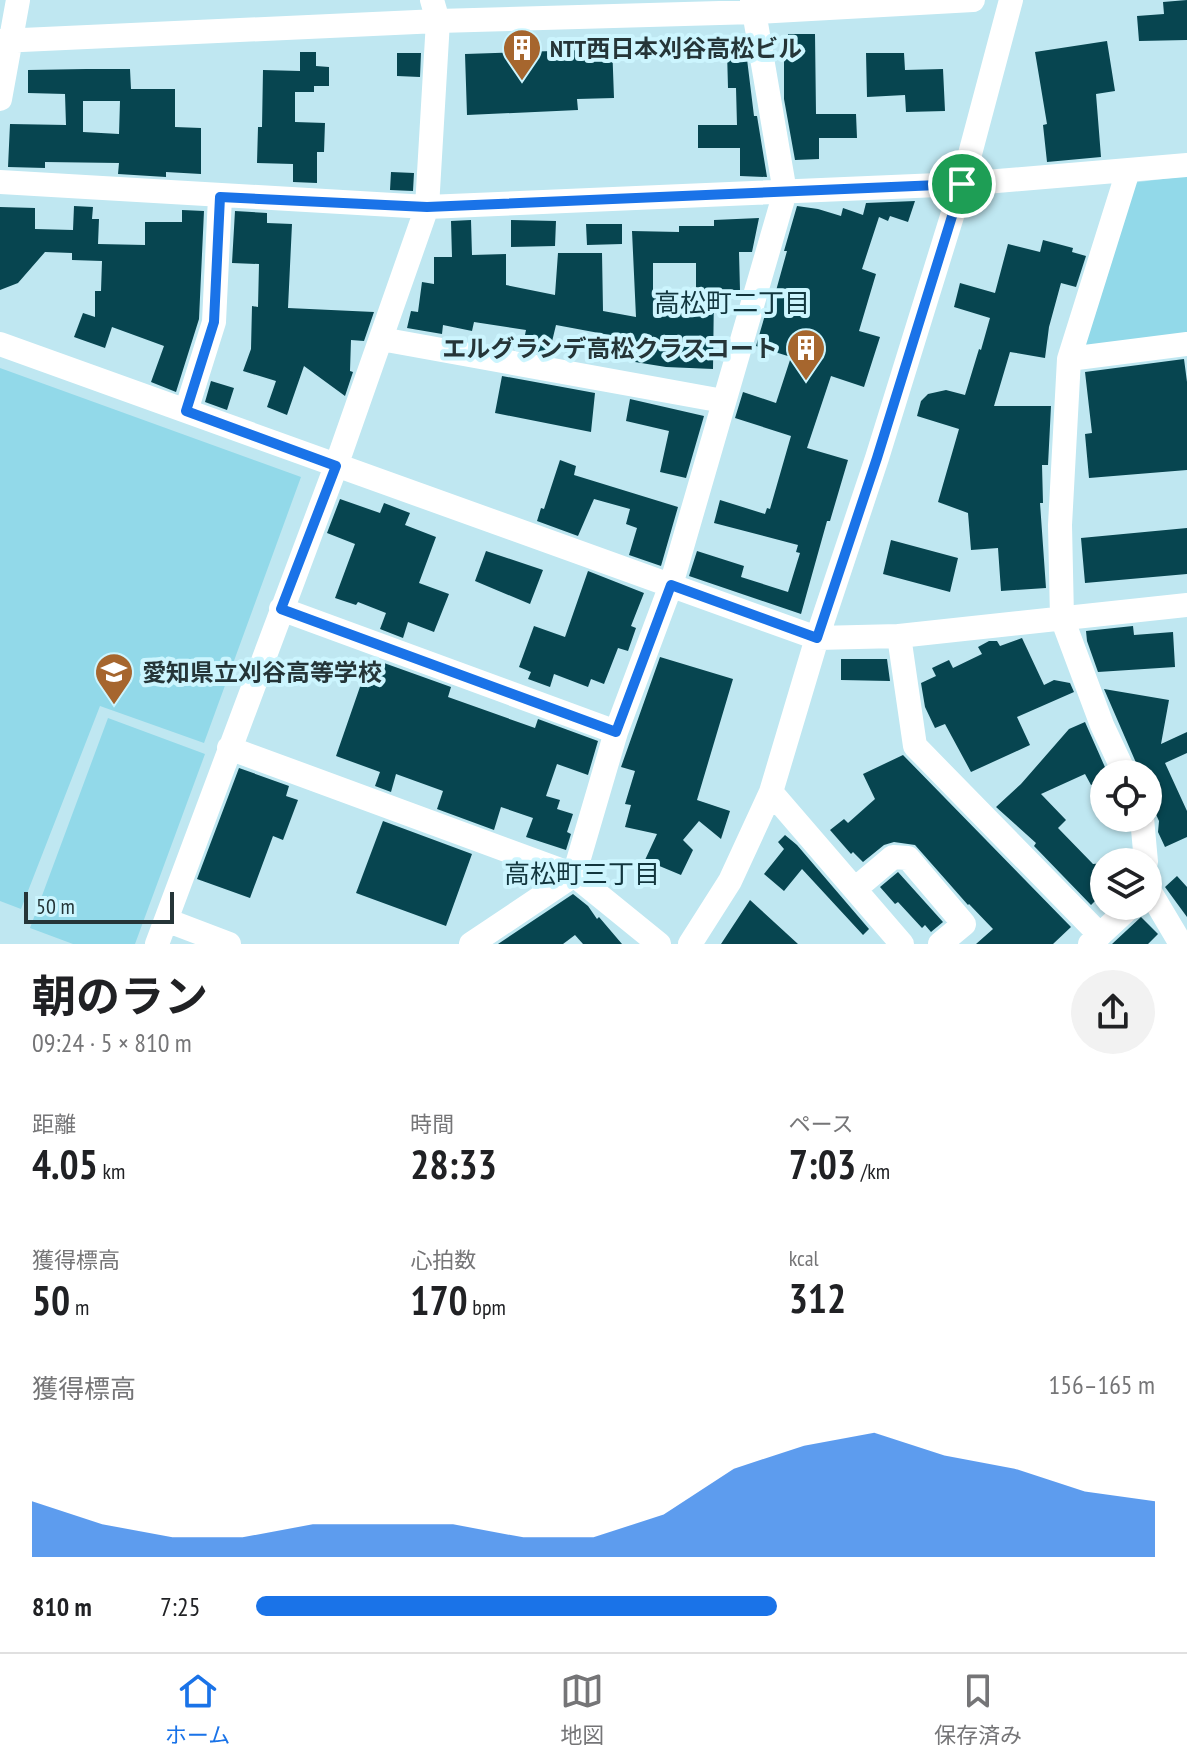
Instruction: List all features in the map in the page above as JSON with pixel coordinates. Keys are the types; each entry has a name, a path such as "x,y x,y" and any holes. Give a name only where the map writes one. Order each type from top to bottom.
{"street":[{"path":"0,99 5,42 18,0"},
{"path":"5,42 435,10 973,0"},
{"path":"690,944 730,881 771,792 962,184 1011,0"},
{"path":"471,944 574,875 616,732 671,585 785,192 753,6"},
{"path":"157,944 336,466 427,207 435,10"},
{"path":"0,182 427,207 962,184 1187,165"},
{"path":"1118,760 1062,618 1060,525 1069,359 1128,171"},
{"path":"186,411 214,322 220,197"},
{"path":"381,339 723,401"},
{"path":"0,344 817,638 899,636 1187,605"},
{"path":"1069,359 1187,344"},
{"path":"281,609 616,732"},
{"path":"899,636 915,746 1095,939 1116,920"},
{"path":"229,748 574,875 659,944"},
{"path":"771,792 902,944"},
{"path":"855,889 893,857 908,858 964,924 940,944"},
{"path":"1162,913 1181,944"},
{"path":"166,920 229,944"}],"shaded area":[{"path":"1187,176 1187,334 1083,347 1131,183"},
{"name":"愛知県立刈谷高等学校","path":"0,368 301,477 204,743 100,706 21,909 0,901"},
{"path":"108,718 205,754 135,944 73,944 30,928"}],"building":[{"path":"1187,0 1187,40 1139,41 1137,16 1164,14 1163,2"},
{"path":"788,34 815,34 816,114 856,114 857,138 819,138 819,159 795,160 784,99 784,59 789,59"},
{"path":"1107,41 1115,91 1096,94 1101,157 1047,162 1043,125 1047,124 1035,52"},
{"name":"NTT西日本刈谷高松ビル","path":"612,43 614,98 577,99 578,110 467,115 465,54 582,50 581,44"},
{"path":"727,51 746,51 754,116 757,116 767,177 740,176 740,148 698,148 698,125 737,125 736,88 728,88"},
{"path":"300,52 316,52 316,66 329,67 329,86 314,86 314,92 295,92 295,122 325,123 324,152 317,152 317,183 293,182 293,164 257,163 258,127 262,127 263,70 300,71"},
{"path":"397,53 421,53 420,77 397,76"},
{"path":"866,53 904,53 905,70 943,69 945,111 906,112 905,95 867,97"},
{"path":"130,69 131,89 175,89 175,127 201,128 201,174 166,172 166,177 118,174 119,163 45,162 45,168 8,167 10,124 66,125 65,94 28,93 28,70","holes":["83,101 120,101 119,134 83,132"]},
{"path":"391,172 414,173 413,191 390,190"},
{"path":"915,201 908,222 890,216 888,221 879,217 862,269 876,274 859,331 880,337 864,387 831,376 807,448 848,460 801,614 689,576 697,551 744,566 741,577 788,592 800,553 796,552 798,545 714,523 720,500 765,514 767,508 770,509 791,436 735,418 743,392 776,403 791,357 756,346 765,315 769,316 797,206 841,216 843,208 863,215 866,203"},
{"path":"74,206 93,207 92,219 99,219 98,244 145,245 145,222 182,222 182,210 204,211 199,319 176,392 151,382 164,346 112,327 105,348 74,337 83,313 95,317 95,291 101,291 102,261 72,260 72,253 45,252 18,283 0,290 0,207 35,208 35,229 73,230"},
{"path":"235,211 267,213 267,223 292,224 288,308 374,312 364,341 351,340 350,371 353,372 345,396 304,366 287,415 267,407 276,381 243,371 251,349 252,306 258,307 259,264 232,263"},
{"path":"759,218 752,252 739,252 740,290 714,290 713,369 635,362 612,355 615,336 556,325 549,354 522,349 526,330 474,322 472,331 443,325 442,334 407,328 411,311 418,312 422,282 434,284 434,257 452,257 451,221 471,220 472,255 506,254 506,285 555,295 558,253 602,253 603,311 636,317 632,231 679,232 679,226 714,226 714,220","holes":["653,263 696,263 696,300 653,296"]},
{"path":"511,220 556,221 555,246 511,247"},
{"path":"586,224 622,224 622,244 587,245"},
{"path":"1043,240 1073,248 1072,252 1086,256 1076,287 1061,283 1049,327 1045,358 1010,352 994,406 1051,406 1048,465 1042,465 1043,503 1040,503 1046,588 1001,591 998,548 971,550 968,513 938,502 959,429 917,416 921,401 928,394 946,390 965,395 981,350 990,318 954,307 960,283 995,293 1008,244 1040,252"},
{"path":"1184,359 1187,470 1089,478 1085,434 1092,433 1085,372"},
{"path":"502,376 595,393 591,432 495,413"},
{"path":"211,381 234,388 227,410 205,402"},
{"path":"630,399 704,416 686,478 660,472 669,431 626,421"},
{"path":"560,460 576,466 574,475 678,507 661,566 629,555 637,528 626,524 630,509 594,499 578,536 537,521"},
{"path":"340,499 380,513 384,503 410,513 405,525 436,537 419,583 449,594 434,632 408,622 403,638 380,629 386,613 358,602 356,605 335,598 355,544 327,533"},
{"path":"1187,528 1187,574 1085,583 1081,538"},
{"path":"891,540 958,558 950,592 883,574"},
{"path":"486,551 543,570 530,604 475,581"},
{"path":"588,571 644,593 631,626 636,628 628,651 618,648 604,684 591,679 588,687 554,674 550,687 528,679 531,672 519,667 534,626 565,637"},
{"path":"1133,626 1134,635 1173,632 1175,667 1098,672 1086,631"},
{"path":"1022,638 1044,685 1054,680 1070,683 1074,692 1017,717 1030,745 971,772 945,724 935,728 925,707 921,683 936,676 932,668 949,660 953,668 982,654 978,647 989,641 997,641 1000,646"},
{"path":"660,657 733,679 697,800 730,811 721,839 699,821 683,840 693,850 681,875 645,860 657,834 625,827 631,805 625,804 635,771 621,767"},
{"path":"370,658 451,687 448,697 535,728 538,719 598,741 588,775 557,764 546,796 560,800 557,809 573,814 567,832 571,834 566,850 526,837 533,818 501,807 494,830 437,809 443,791 396,774 391,792 375,786 380,772 336,756"},
{"path":"841,659 887,659 890,681 841,680"},
{"path":"1104,689 1169,700 1161,744 1187,732 1187,753 1165,763 1187,811 1187,837 1165,847 1158,832 1162,832 1162,760 1135,760"},
{"path":"1085,722 1102,760 1090,760 1090,783 1085,774 1041,794 1066,820 1058,828 1090,861 1090,904 1034,846 1036,843 996,807 1021,784 1069,729"},
{"path":"903,755 1071,927 1053,944 976,944 993,929 915,845 894,842 884,845 863,862 853,852 851,854 830,830 844,819 848,823 875,799 863,774"},
{"path":"239,768 289,786 286,796 298,800 283,840 273,836 250,898 197,879"},
{"path":"383,821 472,854 446,926 356,893"},
{"path":"785,835 869,929 863,935 802,869 784,891 764,874 784,849 778,842"},
{"path":"898,872 943,922 931,932 925,925 922,928 880,887"},
{"path":"1177,876 1187,887 1187,917 1165,887"},
{"path":"573,894 588,906 597,919 599,917 622,944 583,944 575,935 563,944 498,944"},
{"path":"750,900 798,944 721,944"},
{"path":"1138,920 1144,920 1158,934 1148,944 1112,944"}],"place":[{"name":"NTT西日本刈谷高松ビル","path":"522,82"},
{"name":"エルグランデ高松クラスコート","path":"806,382"},
{"name":"愛知県立刈谷高等学校","path":"114,706"}],"district":[{"name":"高松町二丁目","path":"732,302"},
{"name":"高松町三丁目","path":"582,873"}],"route":[{"path":"962,184 817,638 671,585 616,732 281,609 336,466 186,411 214,322 220,197 427,207 962,184"}]}
